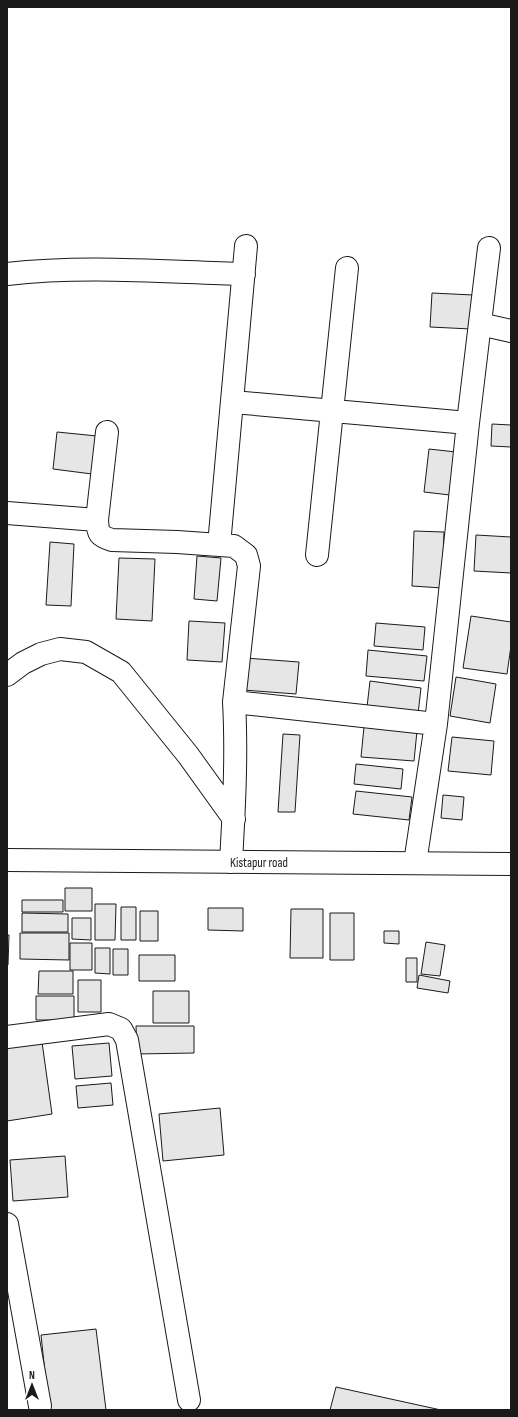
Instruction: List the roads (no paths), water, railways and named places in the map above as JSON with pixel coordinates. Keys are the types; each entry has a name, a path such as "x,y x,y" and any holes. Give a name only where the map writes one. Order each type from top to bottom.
{"street":[{"path":"219,545 246,246"},
{"path":"415,863 436,724 468,423 489,248"},
{"path":"317,555 347,268"},
{"path":"7,274 30,271 86,270 244,274"},
{"path":"480,324 511,331"},
{"path":"233,402 468,423"},
{"path":"107,432 97,520 97,530 102,537 112,540 234,546 246,555 249,566 234,702 234,819 231,862"},
{"path":"7,513 97,520"},
{"path":"7,675 23,663 41,654 60,649 86,652 121,672 188,755 234,819"},
{"path":"234,702 436,724"},
{"name":"Kistapur road","path":"7,860 511,864"},
{"path":"7,1037 109,1024 121,1030 127,1040 189,1400"},
{"path":"7,1224 40,1406"}]}
